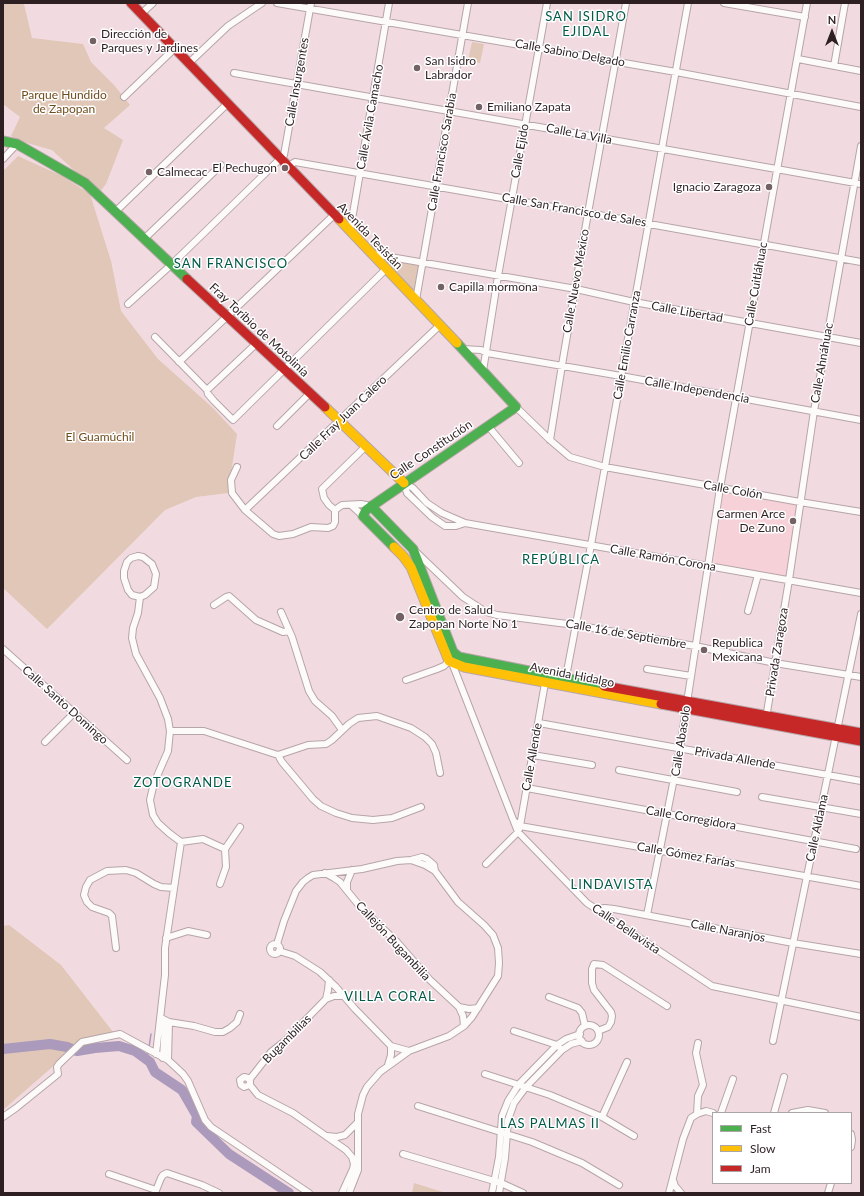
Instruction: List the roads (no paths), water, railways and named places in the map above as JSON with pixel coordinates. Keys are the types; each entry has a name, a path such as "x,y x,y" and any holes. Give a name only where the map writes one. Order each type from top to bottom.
{"main road":[{"name":"Avenida Tesistán","path":"131,3 440,325 516,407"},
{"name":"Fray Toribio de Motolinía","path":"3,141 17,144 85,183 171,265 339,420 404,483"},
{"name":"Calle Constitución","path":"363,516 366,510 371,506 516,407"},
{"name":"Avenida Hidalgo","path":"371,506 413,549 453,652 459,658 545,683 565,682"},
{"path":"363,516 404,556 411,567 451,662"},
{"name":"Avenida Hidalgo","path":"451,662 464,667 491,668 837,733 861,741"},
{"name":"Avenida Hidalgo","path":"837,733 861,733"}],"street":[{"path":"142,14 153,3"},
{"path":"189,63 228,26 262,3"},
{"name":"Calle Sabino Delgado","path":"278,3 311,6 386,21 792,93 861,107"},
{"name":"Calle Ávila Camacho","path":"350,231 389,3"},
{"name":"Calle Francisco Sarabia","path":"416,300 468,3"},
{"name":"Calle Ejido","path":"483,371 498,276 547,3"},
{"name":"Calle Nuevo México","path":"550,440 588,213 626,3"},
{"name":"Calle Emilio Carranza","path":"565,682 688,3"},
{"path":"724,3 805,17"},
{"name":"Calle Cuitláhuac","path":"709,566 720,488 807,3"},
{"path":"834,66 845,3"},
{"name":"Calle Insurgentes","path":"280,160 285,152 311,6"},
{"path":"124,97 175,48"},
{"path":"798,59 861,71"},
{"name":"Calle La Villa","path":"234,74 373,97 662,150 861,184"},
{"path":"115,212 227,104"},
{"path":"3,159 17,144"},
{"name":"Calle Ahnáhuac","path":"789,580 814,410 861,146"},
{"path":"128,304 171,265 280,160"},
{"name":"Calle San Francisco de Sales","path":"287,167 295,162 861,262"},
{"path":"144,239 221,165"},
{"path":"179,362 334,215"},
{"name":"Calle Libertad","path":"372,254 576,289 634,302 861,343"},
{"path":"155,337 207,390 208,394 214,401 233,420 386,269"},
{"name":"Calle Fray Juan Calero","path":"245,510 440,325"},
{"path":"207,390 256,344"},
{"name":"Calle Independencia","path":"462,349 481,350 487,353 814,410 861,420"},
{"path":"277,426 310,393"},
{"name":"Avenida Tesistán","path":"516,407 570,457 605,467"},
{"path":"488,426 519,463"},
{"path":"237,467 231,480 232,493 245,510 273,534 279,536 293,534 311,526 328,528 333,526 335,522 335,510 324,498 322,489 366,446"},
{"name":"Calle Colón","path":"605,467 861,512"},
{"name":"Calle Ramón Corona","path":"404,483 413,488 427,503 442,513 465,523 861,593"},
{"name":"Calle Ramón Corona","path":"404,483 407,493 438,522 445,526 456,526 465,523"},
{"path":"335,510 342,505 365,504 371,506"},
{"path":"352,505 363,516"},
{"name":"Calle 16 de Septiembre","path":"413,549 463,597 486,612 498,615 575,625 696,646 775,663 861,677"},
{"path":"138,556 144,557 152,564 156,574 154,587 145,596 140,597 132,595 128,590 124,578 127,562 131,558 138,556"},
{"name":"Calle Abasolo","path":"647,915 680,748 709,566"},
{"path":"748,610 758,575"},
{"name":"Privada Zaragoza","path":"766,720 789,580"},
{"path":"214,605 229,596 256,620 283,632 289,631"},
{"path":"140,597 132,638 136,654 160,698 168,719 170,731 168,751 154,782 150,800 153,815 158,823 181,842 203,839 225,849"},
{"path":"281,612 309,691 315,701 332,716 342,730"},
{"name":"Calle Aldama","path":"773,1041 861,614"},
{"name":"Calle Santo Domingo","path":"3,650 128,760"},
{"path":"406,680 437,669 451,662"},
{"name":"Calle Bellavista","path":"451,662 512,820 587,903 712,986 861,1017"},
{"path":"647,669 691,676"},
{"name":"Calle Allende","path":"519,829 545,683"},
{"path":"45,742 74,713"},
{"path":"170,731 204,731 278,755 308,745 326,744 358,718 377,716 411,728 432,744 436,753 440,773"},
{"name":"Privada Allende","path":"539,723 861,780"},
{"path":"278,755 312,799 321,806 336,813 352,818 373,820 392,818 421,807"},
{"path":"533,755 592,765"},
{"path":"619,770 737,792"},
{"name":"Calle Corregidora","path":"527,788 856,849"},
{"path":"762,796 861,814"},
{"path":"220,884 226,867 225,849 240,827"},
{"path":"486,864 519,829"},
{"name":"Calle Gómez Farías","path":"519,829 659,850 861,886"},
{"path":"165,1059 166,938 181,842"},
{"path":"349,1193 358,1170 357,1123 360,1106 367,1087 372,1080 388,1065 409,1051 448,1036 464,1026 478,1008 498,976 500,963 498,948 493,935 458,902 435,871 434,865 427,859 422,857 362,869 313,875 303,882 296,891 277,944 280,947 279,952 295,956 308,964 329,980 391,1046 409,1051"},
{"path":"116,948 112,916 109,913 92,906 87,902 84,895 90,880 107,871 126,870 136,873 161,887 174,888"},
{"name":"Callejón Bugambilia","path":"347,890 346,882 352,870"},
{"name":"Callejón Bugambilia","path":"325,873 337,880 347,890 362,910 397,942 430,980 459,1007"},
{"name":"Calle Naranjos","path":"596,909 606,908 793,943 861,954"},
{"path":"166,938 188,931 207,935"},
{"path":"598,1031 608,1027 612,1016 611,1012 594,990 592,983 592,968 594,964 604,965 667,1006"},
{"path":"326,999 329,980"},
{"path":"326,999 334,996 343,996"},
{"path":"549,997 578,1008 582,1013 585,1026 580,1034 582,1041 587,1044 594,1043 598,1038 598,1031 594,1027 588,1025 585,1026"},
{"name":"Bugambilias","path":"326,999 285,1041 271,1052 250,1082 258,1095 293,1113 326,1136"},
{"path":"459,1007 469,1009 478,1008"},
{"path":"459,1007 463,1016 464,1026"},
{"path":"165,1020 215,1032 223,1032 237,1022 240,1014"},
{"path":"154,1053 165,1020"},
{"path":"514,1031 559,1047"},
{"path":"3,1117 58,1074 57,1067 59,1064 82,1042 120,1034 165,1059 183,1074 188,1081 205,1120 211,1126 309,1193"},
{"path":"503,1132 514,1103 526,1087 566,1039 580,1034"},
{"path":"499,1193 499,1157 503,1132 502,1116 508,1101 519,1084 559,1047 582,1041"},
{"path":"697,1114 698,1096 703,1085 696,1053 698,1043"},
{"path":"388,1065 391,1055 391,1046"},
{"path":"602,1117 628,1062"},
{"path":"485,1074 550,1095 602,1117 634,1136"},
{"path":"774,1112 784,1077"},
{"path":"720,1112 733,1079"},
{"path":"418,1106 532,1142 582,1163 619,1185"},
{"path":"797,1112 808,1110 819,1112"},
{"path":"669,1193 691,1118 706,1111 712,1113"},
{"path":"326,1136 337,1137 345,1135 357,1123"},
{"path":"326,1136 346,1150 352,1157 354,1164 354,1169 350,1179 342,1193"},
{"path":"403,1154 498,1182 524,1193"},
{"path":"109,1174 155,1192 163,1175 171,1174 202,1185 218,1193"},
{"path":"673,1180 675,1186 681,1193"},
{"path":"492,1193 498,1182"}],"waterway":[{"path":"149,1047 151,1034"},
{"path":"3,1049 50,1044 67,1047 77,1051 119,1046 135,1051 150,1062 155,1072 182,1090 197,1116 196,1122 229,1154 289,1193"},
{"path":"147,1059 148,1051"}],"place":[{"name":"Dirección de Parques y Jardines","path":"93,41"},
{"name":"San Isidro Labrador","path":"417,68"},
{"name":"Emiliano Zapata","path":"479,107"},
{"name":"El Pechugon","path":"285,168"},
{"name":"Calmecac","path":"149,172"},
{"name":"Ignacio Zaragoza","path":"769,187"},
{"name":"Capilla mormona","path":"441,287"},
{"name":"Carmen Arce De Zuno","path":"793,521"},
{"name":"Centro de Salud Zapopan Norte No 1","path":"400,617"},
{"name":"Republica Mexicana","path":"704,650"}],"district":[{"name":"SAN ISIDRO EJIDAL","path":"586,24"},
{"name":"SAN FRANCISCO","path":"231,264"},
{"name":"REPÚBLICA","path":"561,560"},
{"name":"ZOTOGRANDE","path":"183,783"},
{"name":"LINDAVISTA","path":"612,885"},
{"name":"VILLA CORAL","path":"390,997"},
{"name":"LAS PALMAS II","path":"550,1124"}],"park label":[{"name":"Parque Hundido de Zapopan","path":"64,102"},
{"name":"El Guamúchil","path":"100,437"}]}
